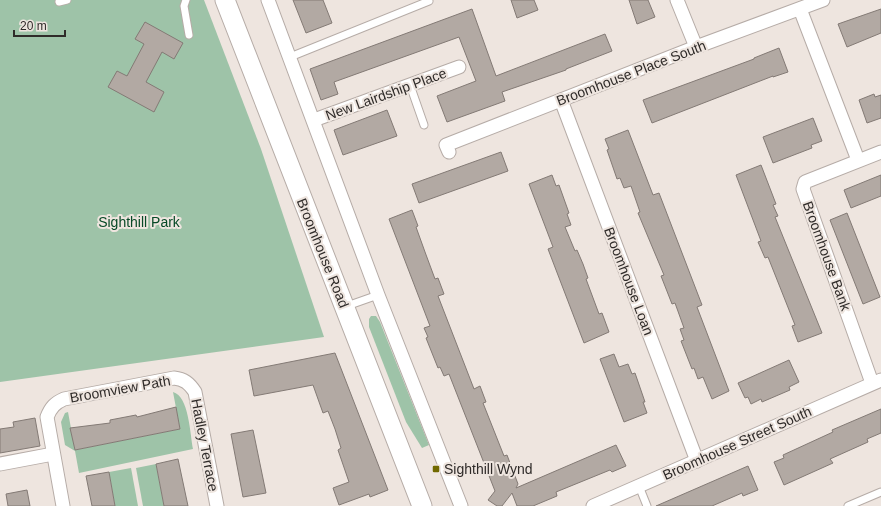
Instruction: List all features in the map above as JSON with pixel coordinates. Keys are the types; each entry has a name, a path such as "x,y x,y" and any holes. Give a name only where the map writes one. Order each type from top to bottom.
{"main road":[{"name":"Broomhouse Road","path":"226,0 422,506"}],"street":[{"path":"268,0 378,295 461,506"},
{"path":"677,0 696,47"},
{"name":"Broomhouse Place South","path":"449,152 446,145 696,47 823,0"},
{"path":"800,9 858,160"},
{"name":"New Lairdship Place","path":"314,120 459,67"},
{"name":"Broomhouse Loan","path":"561,100 697,461"},
{"name":"Broomhouse Bank","path":"877,381 803,189 805,182 881,152"},
{"name":"Broomview Path","path":"53,454 47,417 50,409 56,402 64,399 174,378 183,379 191,385"},
{"name":"Broomhouse Street South","path":"593,506 877,381"},
{"name":"Hadley Terrace","path":"191,385 195,392 217,506"},
{"path":"0,464 53,454 62,506"}],"lane":[{"path":"59,2 67,0"},
{"path":"183,0 189,35"},
{"path":"290,57 429,1"},
{"path":"410,85 424,125"},
{"path":"344,307 378,295"},
{"path":"639,486 647,506"},
{"path":"848,506 881,492"}],"green space":[{"name":"Sighthill Park","path":"0,0 204,0 261,149 324,337 0,382"},
{"path":"371,316 376,316 380,322 429,445 422,448 406,422 369,327 369,319"},
{"path":"173,392 178,395 186,408 193,449 79,473 75,451 65,445 61,422 65,413 68,412 75,450 180,429"},
{"path":"156,464 164,506 143,506 136,468"},
{"path":"131,468 138,506 115,506 109,472"}],"building":[{"path":"293,0 323,0 332,23 306,33"},
{"path":"511,0 534,0 538,10 517,18"},
{"path":"629,0 648,0 655,17 637,24"},
{"path":"472,9 496,76 605,34 612,51 566,70 502,92 505,101 447,122 437,96 476,81 459,37 334,82 338,94 321,100 310,69"},
{"path":"881,9 881,33 847,47 838,24"},
{"path":"145,22 183,43 174,59 162,52 146,82 164,92 154,112 108,87 117,71 127,76 144,44 135,39"},
{"path":"779,48 788,72 773,76 652,123 643,100 754,59"},
{"path":"874,94 875,97 881,95 881,118 867,123 859,100"},
{"path":"387,110 397,136 343,155 334,130"},
{"path":"813,118 822,141 811,145 812,148 773,163 763,137"},
{"path":"628,130 653,195 659,193 702,305 697,307 729,391 712,399 703,377 698,379 694,368 692,369 681,341 684,340 680,329 684,328 675,303 672,304 661,276 664,275 638,213 640,212 631,186 624,188 620,178 617,179 607,150 609,149 605,139"},
{"path":"501,152 508,171 419,203 412,184"},
{"path":"761,165 776,204 773,205 778,216 775,217 822,333 798,342 792,326 795,325 768,257 765,258 758,242 761,241 736,175"},
{"path":"552,175 556,186 559,185 569,213 567,214 571,225 565,227 575,251 577,250 583,264 588,278 586,279 599,314 602,313 609,332 584,343 548,249 553,247 529,184"},
{"path":"881,175 881,196 851,208 844,190"},
{"path":"412,210 418,226 416,227 435,279 438,278 444,294 438,296 474,389 480,386 486,402 483,403 504,456 507,455 518,484 516,488 616,445 626,466 612,472 610,470 556,492 557,496 533,506 517,506 512,493 502,506 497,506 488,500 495,491 449,374 444,376 440,367 438,368 426,338 428,337 424,328 430,326 389,219"},
{"path":"847,213 880,297 863,304 830,220"},
{"path":"335,353 388,490 370,497 369,494 339,505 333,488 349,482 338,450 341,448 335,429 328,411 323,413 313,385 254,396 249,370"},
{"path":"614,354 619,367 628,364 632,374 635,373 645,402 643,402 647,413 624,422 600,359"},
{"path":"789,360 799,382 789,387 790,390 762,402 761,399 751,404 748,397 745,398 738,383"},
{"path":"176,407 180,429 75,450 70,428 110,423 110,420 136,415 137,417"},
{"path":"881,409 881,433 867,439 868,442 830,459 833,463 784,485 774,462 784,458 783,455 833,432 832,430"},
{"path":"35,418 40,446 0,453 0,429 14,427 13,422"},
{"path":"253,430 266,493 243,497 231,434"},
{"path":"178,459 188,506 164,506 156,464"},
{"path":"748,466 758,490 743,496 742,493 712,506 656,506"},
{"path":"109,472 115,506 92,506 86,476"},
{"path":"27,490 30,506 8,506 6,494"}],"place":[{"name":"Sighthill Wynd","path":"436,469"}]}
